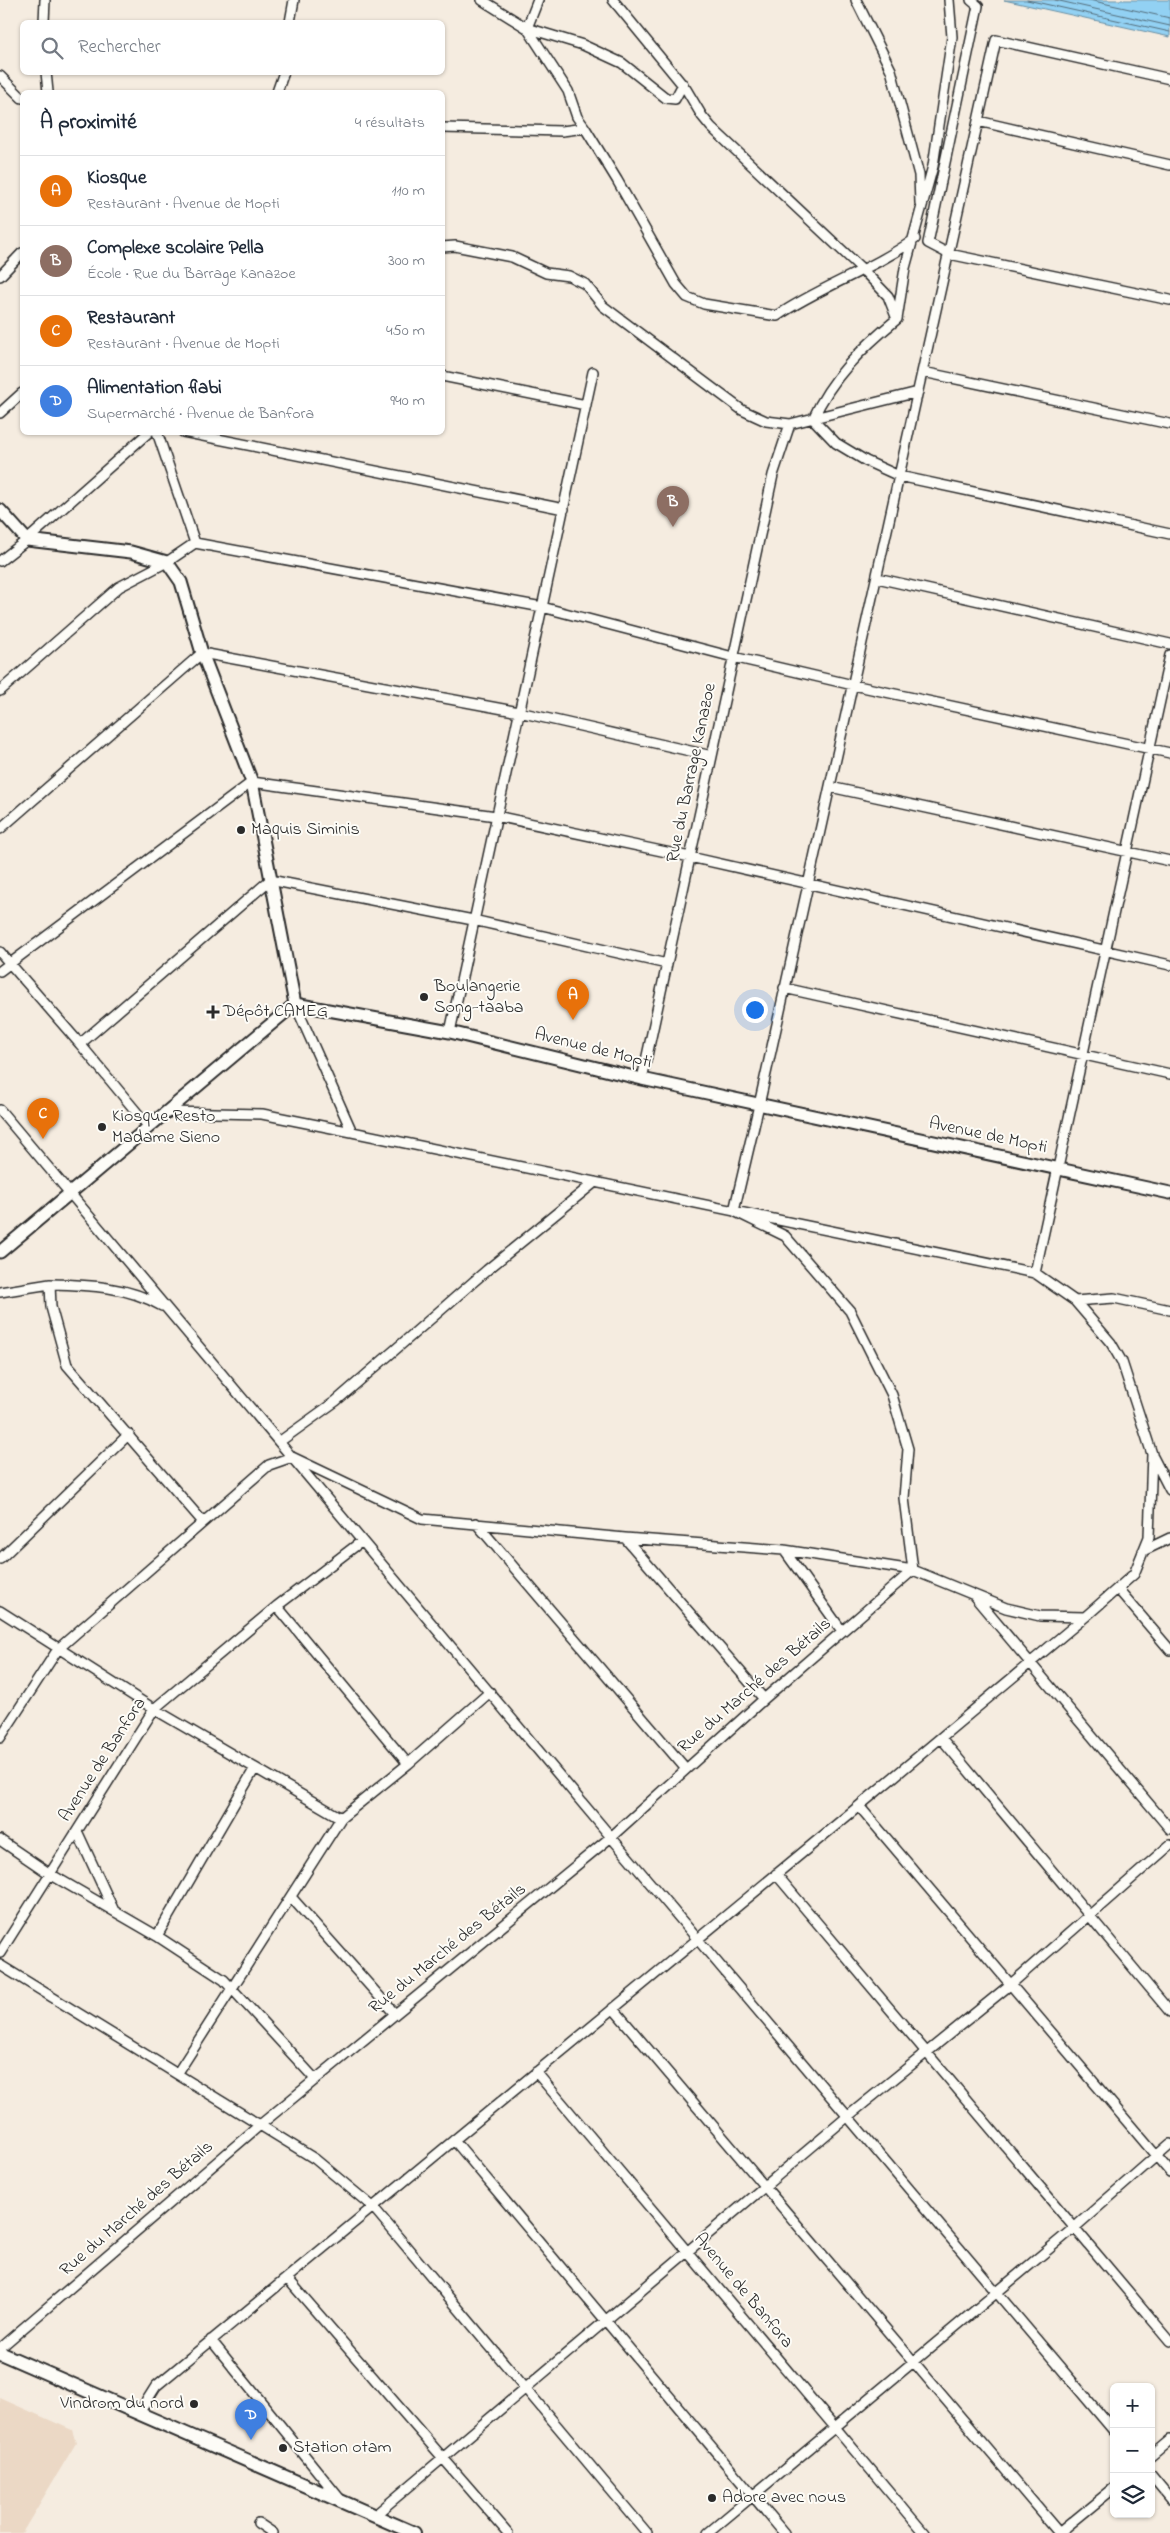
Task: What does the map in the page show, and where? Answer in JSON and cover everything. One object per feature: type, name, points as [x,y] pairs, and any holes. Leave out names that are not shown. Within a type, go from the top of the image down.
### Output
[{"type":"main road","points":[[0,2353],[414,2533]]},
{"type":"street","points":[[44,20],[45,0]]},
{"type":"street","points":[[290,20],[294,0]]},
{"type":"street","points":[[482,0],[527,28],[583,46],[622,63],[666,98],[675,99],[683,84]]},
{"type":"street","points":[[527,28],[538,0]]},
{"type":"street","points":[[613,0],[683,84],[711,127],[863,270],[888,296],[897,320]]},
{"type":"street","points":[[856,0],[881,46],[893,79],[919,175],[919,218]]},
{"type":"street","points":[[813,418],[838,376],[868,343],[897,320],[905,268],[915,239],[933,166],[952,37],[949,0]]},
{"type":"street","points":[[971,0],[978,6],[928,243],[949,254],[1170,300]]},
{"type":"street","points":[[527,28],[568,91],[577,117],[676,284],[687,297],[704,304],[777,316],[804,298],[892,256],[915,239]]},
{"type":"street","points":[[734,1211],[760,1105],[784,988],[809,884],[996,40],[1170,79]]},
{"type":"street","points":[[46,75],[48,90]]},
{"type":"street","points":[[278,90],[283,75]]},
{"type":"street","points":[[0,76],[20,96]]},
{"type":"street","points":[[978,121],[1170,165]]},
{"type":"street","points":[[445,128],[562,131],[585,128]]},
{"type":"street","points":[[445,246],[455,246],[512,257],[546,273],[569,276],[585,284],[603,306],[742,410],[766,421],[790,424],[918,392]]},
{"type":"street","points":[[0,276],[20,255]]},
{"type":"street","points":[[450,1032],[593,372]]},
{"type":"street","points":[[923,372],[1170,424]]},
{"type":"street","points":[[445,377],[586,405]]},
{"type":"street","points":[[0,413],[20,395]]},
{"type":"street","points":[[813,418],[836,443],[866,461],[900,476],[1170,534]]},
{"type":"street","name":"Rue du Barrage Kanazoe","points":[[642,1079],[773,474],[790,424]]},
{"type":"street","points":[[0,560],[27,540],[145,435]]},
{"type":"street","points":[[158,435],[195,543]]},
{"type":"street","points":[[198,435],[564,509]]},
{"type":"street","points":[[0,510],[27,540],[132,552],[167,562],[181,582],[202,653],[252,782],[295,1004],[352,1132]]},
{"type":"street","points":[[0,691],[119,587],[167,562],[195,543],[542,607],[734,657],[853,685],[1170,753]]},
{"type":"street","points":[[877,578],[1170,644]]},
{"type":"street","points":[[202,653],[519,712],[712,756]]},
{"type":"street","points":[[0,828],[202,653]]},
{"type":"street","points":[[1035,1273],[1170,656]]},
{"type":"street","points":[[0,971],[252,782],[496,816],[690,857],[1105,952],[1170,965]]},
{"type":"street","points":[[830,787],[1170,861]]},
{"type":"street","points":[[270,880],[473,920],[667,964]]},
{"type":"street","points":[[80,1044],[270,880]]},
{"type":"street","points":[[0,952],[149,1126]]},
{"type":"street","points":[[784,988],[1082,1056],[1170,1074]]},
{"type":"street","points":[[0,1252],[295,1004]]},
{"type":"street","name":"Avenue de Mopti","points":[[295,1004],[450,1032],[642,1079],[1170,1194]]},
{"type":"street","points":[[0,1110],[847,2117],[1111,2428]]},
{"type":"street","points":[[166,1112],[262,1114],[1035,1273],[1075,1302],[1111,1344],[1122,1362],[1152,1454],[1170,1490]]},
{"type":"street","points":[[279,1442],[336,1401],[487,1270],[596,1182]]},
{"type":"street","points":[[734,1211],[785,1236],[850,1311],[892,1395],[908,1449],[904,1498],[912,1570]]},
{"type":"street","points":[[0,1292],[50,1284],[99,1285],[146,1297],[169,1310]]},
{"type":"street","points":[[50,1284],[51,1307],[68,1365],[130,1434],[203,1522]]},
{"type":"street","points":[[1075,1302],[1114,1298],[1170,1310]]},
{"type":"street","points":[[0,1559],[130,1434]]},
{"type":"street","points":[[139,2413],[156,2386],[1031,1664],[1134,1574],[1149,1537],[1152,1454]]},
{"type":"street","points":[[0,1738],[58,1649],[269,1464],[292,1457],[422,1519],[625,1538],[784,1550],[912,1570],[1006,1608],[1040,1616],[1085,1617]]},
{"type":"street","points":[[476,1523],[686,1770]]},
{"type":"street","points":[[625,1538],[764,1699]]},
{"type":"street","points":[[1143,1551],[1170,1538]]},
{"type":"street","name":"Avenue de Banfora","points":[[0,1953],[154,1709],[277,1606],[362,1541]]},
{"type":"street","points":[[784,1550],[842,1631]]},
{"type":"street","name":"Rue du Marché des Bétails","points":[[0,2348],[315,2078],[611,1837],[764,1699],[912,1570]]},
{"type":"street","points":[[1118,1589],[1170,1650]]},
{"type":"street","points":[[972,1594],[1170,1829]]},
{"type":"street","points":[[277,1606],[408,1764]]},
{"type":"street","points":[[0,1611],[154,1709],[342,1818]]},
{"type":"street","points":[[177,2074],[342,1818],[408,1764],[490,1692]]},
{"type":"street","points":[[941,1738],[1170,2012]]},
{"type":"street","points":[[157,1936],[254,1768]]},
{"type":"street","points":[[859,1806],[1170,2172]]},
{"type":"street","points":[[77,1831],[114,1911]]},
{"type":"street","points":[[0,1840],[50,1874],[157,1936],[224,1980],[315,2078]]},
{"type":"street","points":[[374,2516],[847,2117],[1011,1984],[1170,1845]]},
{"type":"street","points":[[776,1874],[1170,2341]]},
{"type":"street","points":[[291,1897],[395,2014]]},
{"type":"street","points":[[0,1966],[315,2159],[373,2206],[647,2533]]},
{"type":"street","points":[[613,2008],[1059,2533],[1110,2491]]},
{"type":"street","name":"Avenue de Banfora","points":[[536,2072],[924,2533]]},
{"type":"street","points":[[454,2140],[784,2533]]},
{"type":"street","points":[[708,2533],[1074,2228],[1170,2144]]},
{"type":"street","points":[[286,2278],[508,2533]]},
{"type":"street","points":[[211,2340],[341,2501]]},
{"type":"street","points":[[1155,2453],[1170,2440]]},
{"type":"street","points":[[1155,2480],[1170,2498]]},
{"type":"street","points":[[258,2523],[273,2533]]},
{"type":"shaded area","points":[[0,2398],[72,2430],[76,2443],[22,2533],[0,2533]]},
{"type":"water","points":[[1004,0],[1170,0],[1170,37]]},
{"type":"place","name":"Complexe scolaire Pella","points":[[673,527]]},
{"type":"place","name":"Maquis Siminis","points":[[241,830]]},
{"type":"place","name":"Boulangerie Song-taaba","points":[[424,997]]},
{"type":"place","name":"Dépôt CAMEG","points":[[213,1012]]},
{"type":"place","name":"Kiosque","points":[[573,1020]]},
{"type":"place","name":"Kiosque Resto Madame Sieno","points":[[102,1127]]},
{"type":"place","name":"Restaurant","points":[[43,1139]]},
{"type":"place","name":"Vindrom du nord","points":[[194,2404]]},
{"type":"place","name":"Alimentation flabi","points":[[251,2440]]},
{"type":"place","name":"Station otam","points":[[283,2448]]},
{"type":"place","name":"Adore avec nous","points":[[712,2498]]}]
